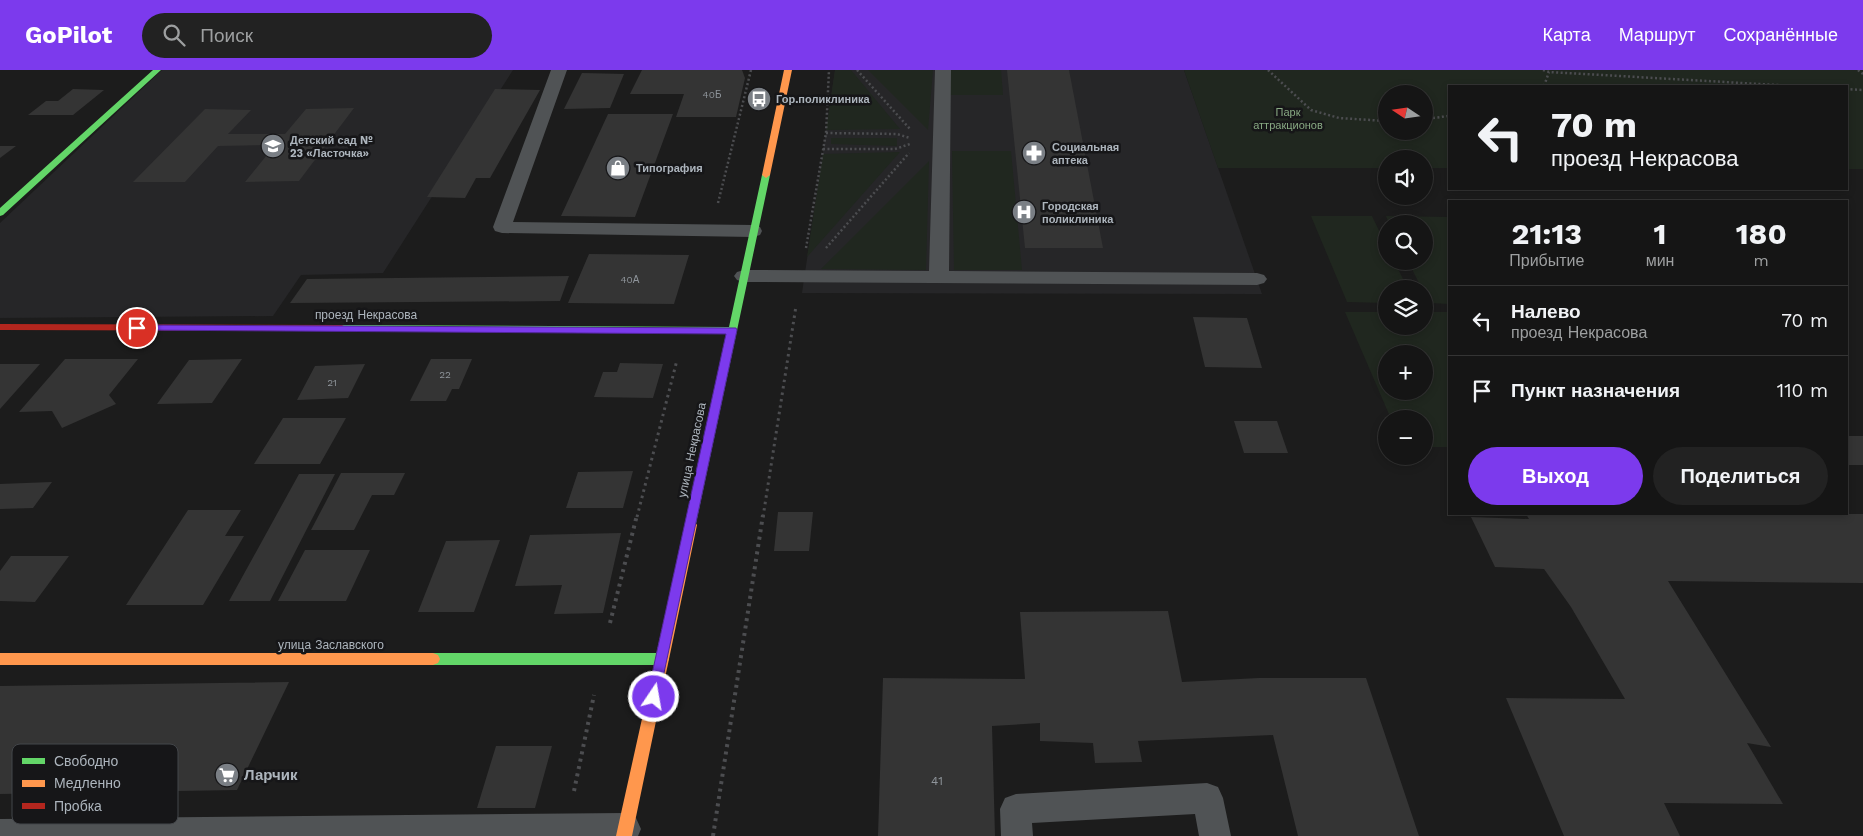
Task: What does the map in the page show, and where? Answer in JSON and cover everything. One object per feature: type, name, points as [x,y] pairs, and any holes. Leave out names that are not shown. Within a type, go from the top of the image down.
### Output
[{"type":"street","points":[[0,213],[157,70]]},
{"type":"street","name":"улица Некрасова","points":[[624,833],[788,70]]},
{"type":"street","name":"проезд Некрасова","points":[[0,328],[732,330]]},
{"type":"street","name":"улица Заславского","points":[[0,659],[662,659]]},
{"type":"lane","points":[[559,70],[502,227],[753,231]]},
{"type":"lane","points":[[939,277],[943,70]]},
{"type":"lane","points":[[744,276],[1257,279]]},
{"type":"lane","points":[[1017,836],[1016,809],[1208,798],[1214,836]]},
{"type":"lane","points":[[0,835],[566,830],[624,833]]},
{"type":"path","points":[[723,231],[715,214],[751,70]]},
{"type":"path","points":[[713,836],[801,276],[826,133],[829,70]]},
{"type":"path","points":[[857,70],[914,134]]},
{"type":"path","points":[[1268,70],[1311,110],[1339,118],[1378,120]]},
{"type":"path","points":[[1543,70],[1549,72],[1776,85]]},
{"type":"path","points":[[1858,70],[1863,74]]},
{"type":"path","points":[[1544,85],[1549,72]]},
{"type":"path","points":[[1848,89],[1863,90]]},
{"type":"path","points":[[1433,118],[1448,116]]},
{"type":"path","points":[[826,133],[897,134],[912,138]]},
{"type":"path","points":[[823,149],[895,149],[912,143]]},
{"type":"path","points":[[801,276],[914,148]]},
{"type":"path","points":[[566,830],[601,659],[684,330]]},
{"type":"shaded area","name":"Детский сад № 23 «Ласточка»","points":[[162,70],[513,70],[383,273],[301,275],[273,316],[0,318],[0,223]]},
{"type":"shaded area","name":"Городская поликлиника","points":[[835,70],[1184,70],[1262,294],[802,293]]},
{"type":"green space","points":[[835,70],[851,70],[900,129],[826,130]]},
{"type":"green space","points":[[868,70],[933,70],[928,130]]},
{"type":"green space","points":[[949,70],[1001,70],[1003,95],[949,95]]},
{"type":"green space","name":"Парк аттракционов","points":[[1184,70],[1863,70],[1863,169],[1848,169],[1848,85],[1448,85],[1448,168],[1433,168],[1433,150],[1378,150],[1378,168],[1218,168]]},
{"type":"green space","points":[[831,138],[897,138],[897,146],[831,144]]},
{"type":"green space","points":[[952,151],[1011,151],[1022,270],[954,270]]},
{"type":"green space","points":[[900,152],[807,257],[823,154]]},
{"type":"green space","points":[[929,161],[926,270],[821,269]]},
{"type":"green space","points":[[1311,216],[1372,216],[1378,228],[1378,270],[1398,270],[1404,280],[1378,280],[1378,303],[1347,302]]},
{"type":"green space","points":[[1433,217],[1448,217],[1448,304],[1433,303],[1433,280],[1418,280],[1412,270],[1433,270]]},
{"type":"green space","points":[[1345,312],[1378,312],[1378,335],[1433,335],[1433,312],[1448,312],[1448,447],[1433,447],[1433,410],[1387,410],[1383,400],[1433,400],[1433,345],[1378,345],[1378,389]]},
{"type":"building","points":[[642,70],[742,70],[745,78],[736,117],[676,117],[684,94],[630,94]]},
{"type":"building","points":[[1007,70],[1069,70],[1103,248],[1025,248]]},
{"type":"building","points":[[582,73],[624,74],[610,108],[564,109]]},
{"type":"building","points":[[73,89],[104,90],[73,115],[28,115],[46,101],[58,101]]},
{"type":"building","points":[[495,89],[540,90],[490,178],[476,178],[465,198],[427,197]]},
{"type":"building","points":[[354,108],[299,181],[245,182],[275,145],[218,146],[185,182],[133,182],[205,109],[251,110],[228,134],[285,134],[306,109]]},
{"type":"building","name":"Типография","points":[[608,114],[673,114],[635,217],[561,216]]},
{"type":"building","points":[[0,146],[16,146],[0,158]]},
{"type":"building","points":[[589,254],[689,255],[674,304],[568,303]]},
{"type":"building","points":[[569,276],[560,301],[290,303],[307,279]]},
{"type":"building","points":[[1193,317],[1247,318],[1262,368],[1205,367]]},
{"type":"building","points":[[65,359],[138,359],[109,395],[116,404],[62,428],[52,411],[19,412]]},
{"type":"building","points":[[242,359],[212,403],[157,404],[189,360]]},
{"type":"building","points":[[431,359],[472,359],[459,389],[452,389],[446,401],[410,401]]},
{"type":"building","points":[[620,363],[663,364],[653,398],[594,397],[603,372],[617,372]]},
{"type":"building","points":[[0,364],[40,364],[0,409]]},
{"type":"building","points":[[365,364],[348,398],[297,400],[315,366]]},
{"type":"building","points":[[283,418],[346,418],[320,464],[254,464]]},
{"type":"building","points":[[1234,421],[1277,421],[1288,453],[1244,453]]},
{"type":"building","points":[[1848,436],[1863,436],[1863,465],[1848,465]]},
{"type":"building","points":[[633,471],[623,508],[566,508],[578,472]]},
{"type":"building","points":[[341,473],[405,473],[394,495],[372,495],[354,530],[311,530]]},
{"type":"building","points":[[299,474],[335,474],[270,601],[229,601]]},
{"type":"building","points":[[52,482],[33,508],[0,509],[0,484]]},
{"type":"building","points":[[188,510],[241,510],[225,536],[244,536],[203,605],[126,605]]},
{"type":"building","points":[[778,512],[813,512],[809,551],[774,551]]},
{"type":"building","points":[[1863,514],[1863,583],[1668,581],[1771,747],[1747,743],[1783,804],[1664,803],[1680,836],[1564,836],[1506,698],[1625,699],[1571,607],[1544,569],[1495,567],[1471,517],[1529,519],[1527,515]]},
{"type":"building","points":[[621,533],[603,613],[554,614],[562,585],[515,586],[530,535]]},
{"type":"building","points":[[500,540],[474,612],[418,612],[446,541]]},
{"type":"building","points":[[305,550],[370,550],[346,601],[278,601]]},
{"type":"building","points":[[11,556],[69,556],[35,602],[0,601],[0,571]]},
{"type":"building","points":[[1168,611],[1182,682],[1259,678],[1366,678],[1419,836],[1298,836],[1273,735],[1138,741],[1142,762],[1095,763],[1093,743],[1040,741],[1040,723],[992,726],[995,836],[878,836],[883,678],[1025,679],[1020,612]]},
{"type":"building","points":[[289,682],[237,790],[178,791],[178,744],[12,744],[12,794],[0,794],[0,686]]},
{"type":"building","points":[[496,746],[552,746],[535,808],[477,808]]},
{"type":"traffic: fast","points":[[0,213],[157,70]]},
{"type":"traffic: fast","points":[[691,525],[766,175]]},
{"type":"traffic: fast","points":[[342,328],[732,330]]},
{"type":"traffic: fast","points":[[433,659],[662,659]]},
{"type":"traffic: slow","points":[[766,175],[788,70]]},
{"type":"traffic: slow","points":[[624,836],[691,525]]},
{"type":"traffic: slow","points":[[0,659],[433,659]]},
{"type":"traffic: jam","points":[[0,327],[342,328]]},
{"type":"place","name":"Гор.поликлиника","points":[[759,99]]},
{"type":"place","name":"Детский сад № 23 «Ласточка»","points":[[273,146]]},
{"type":"place","name":"Социальная аптека","points":[[1034,153]]},
{"type":"place","name":"Типография","points":[[618,168]]},
{"type":"place","name":"Городская поликлиника","points":[[1024,212]]},
{"type":"place","name":"Ларчик","points":[[227,775]]},
{"type":"route","points":[[137,328],[732,330],[654,697]]}]
